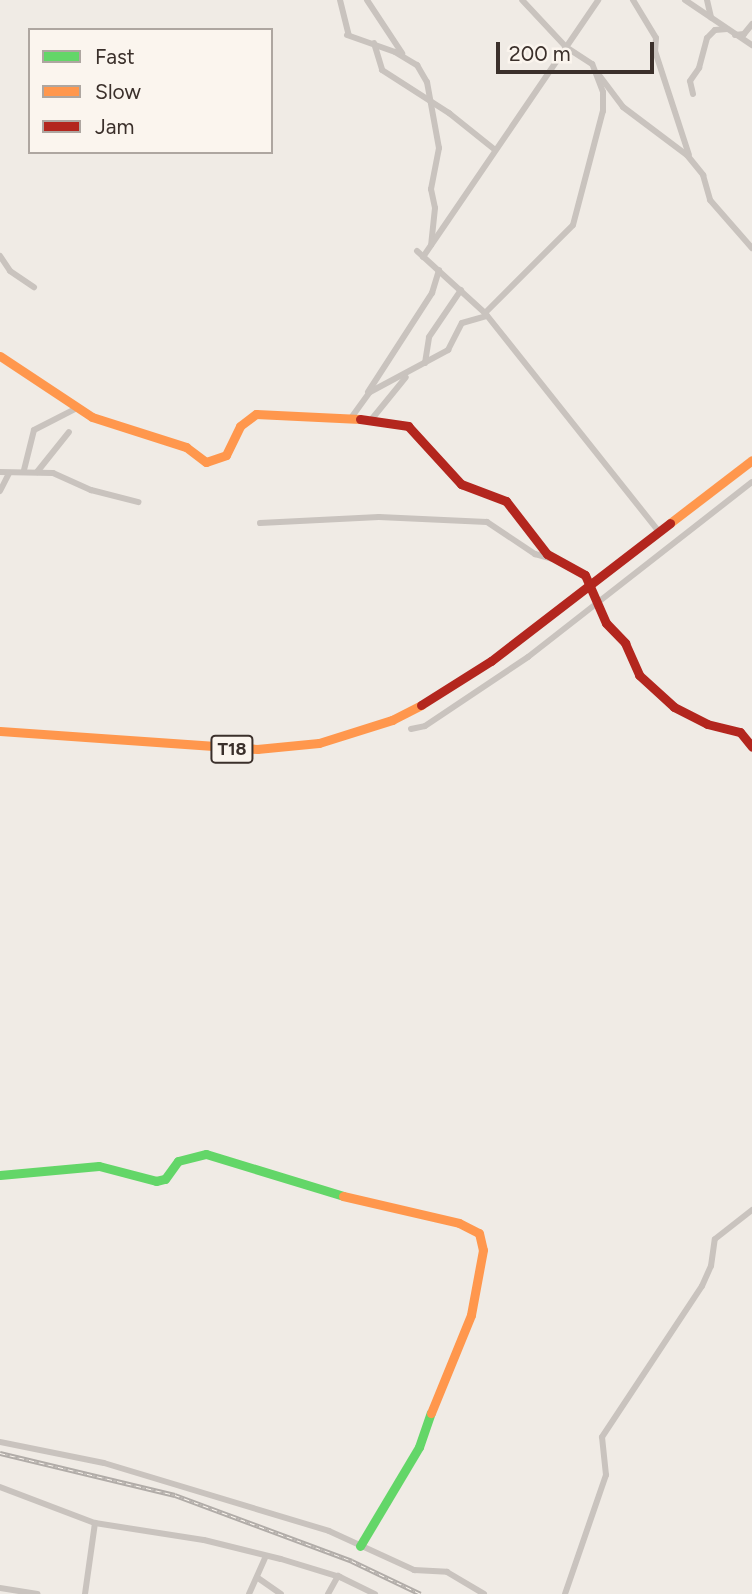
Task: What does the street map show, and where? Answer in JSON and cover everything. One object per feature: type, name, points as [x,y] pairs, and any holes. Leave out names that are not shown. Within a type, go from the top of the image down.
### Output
[{"type":"main road","points":[[0,356],[94,418],[186,447],[206,462],[225,456],[240,426],[256,414],[351,418],[408,426],[463,485],[506,500],[554,559],[585,575],[588,590],[610,629],[626,644],[639,675],[674,707],[707,724],[740,732],[752,747]]},
{"type":"main road","name":"T18","points":[[0,731],[257,749],[333,740],[392,720],[454,688],[588,590],[752,460]]},
{"type":"main road","points":[[0,1175],[99,1166],[156,1181],[165,1179],[178,1161],[206,1154],[317,1190],[459,1223],[480,1233],[483,1250],[471,1315],[447,1366],[419,1447],[359,1546]]},
{"type":"street","points":[[340,0],[348,35],[374,43],[407,59],[422,70],[433,103],[439,149],[431,189],[435,218],[430,248]]},
{"type":"street","points":[[367,0],[407,59]]},
{"type":"street","points":[[522,0],[566,47],[587,59],[623,107],[690,160],[703,175],[710,200],[752,248]]},
{"type":"street","points":[[424,257],[494,149],[598,0]]},
{"type":"street","points":[[633,0],[656,38],[655,51],[690,160]]},
{"type":"street","points":[[707,0],[711,18]]},
{"type":"street","points":[[689,1],[752,45]]},
{"type":"street","points":[[736,35],[744,34],[752,24]]},
{"type":"street","points":[[692,94],[690,81],[699,68],[707,38],[715,30],[727,29]]},
{"type":"street","points":[[374,43],[382,69],[494,149]]},
{"type":"street","points":[[366,395],[407,375],[448,350],[462,323],[486,315],[573,225],[603,111],[598,74]]},
{"type":"street","points":[[417,251],[486,315],[659,532]]},
{"type":"street","points":[[0,256],[10,271],[34,287]]},
{"type":"street","points":[[351,418],[432,293],[439,270]]},
{"type":"street","points":[[425,363],[429,337],[461,290]]},
{"type":"street","points":[[371,420],[407,375]]},
{"type":"street","points":[[60,417],[62,395]]},
{"type":"street","points":[[24,470],[33,430],[77,408]]},
{"type":"street","points":[[37,472],[69,432]]},
{"type":"street","points":[[0,472],[24,470],[62,475],[91,490],[138,502]]},
{"type":"street","points":[[0,491],[9,473]]},
{"type":"street","points":[[411,729],[425,726],[597,604],[752,482]]},
{"type":"street","points":[[260,523],[379,517],[487,522],[535,554],[554,559]]},
{"type":"street","points":[[565,1594],[606,1475],[602,1437],[702,1286],[711,1266],[715,1239],[752,1210]]},
{"type":"street","points":[[0,1442],[104,1463],[329,1531],[414,1570],[447,1572],[484,1594]]},
{"type":"street","points":[[0,1487],[95,1523],[204,1540],[338,1576],[375,1594]]},
{"type":"street","points":[[85,1594],[95,1523]]},
{"type":"street","points":[[249,1594],[265,1558]]},
{"type":"street","points":[[328,1594],[338,1576]]},
{"type":"street","points":[[258,1578],[281,1594]]},
{"type":"street","points":[[4,1590],[38,1594]]},
{"type":"railway","points":[[0,1453],[175,1495],[352,1561],[421,1594]]},
{"type":"traffic: fast","points":[[0,1175],[99,1166],[156,1181],[165,1179],[178,1161],[206,1154],[343,1196]]},
{"type":"traffic: fast","points":[[360,1546],[419,1447],[431,1413]]},
{"type":"traffic: slow","points":[[0,356],[92,417],[186,447],[206,462],[226,455],[240,426],[256,414],[360,419]]},
{"type":"traffic: slow","points":[[670,523],[752,460]]},
{"type":"traffic: slow","points":[[0,731],[257,749],[319,743],[392,720],[421,705]]},
{"type":"traffic: slow","points":[[343,1196],[459,1223],[479,1233],[483,1250],[471,1315],[431,1413]]},
{"type":"traffic: jam","points":[[360,419],[408,426],[461,484],[506,501],[547,554],[585,575],[606,623],[625,643],[639,675],[674,707],[707,724],[740,732],[752,747]]},
{"type":"traffic: jam","points":[[421,705],[491,661],[670,523]]}]
